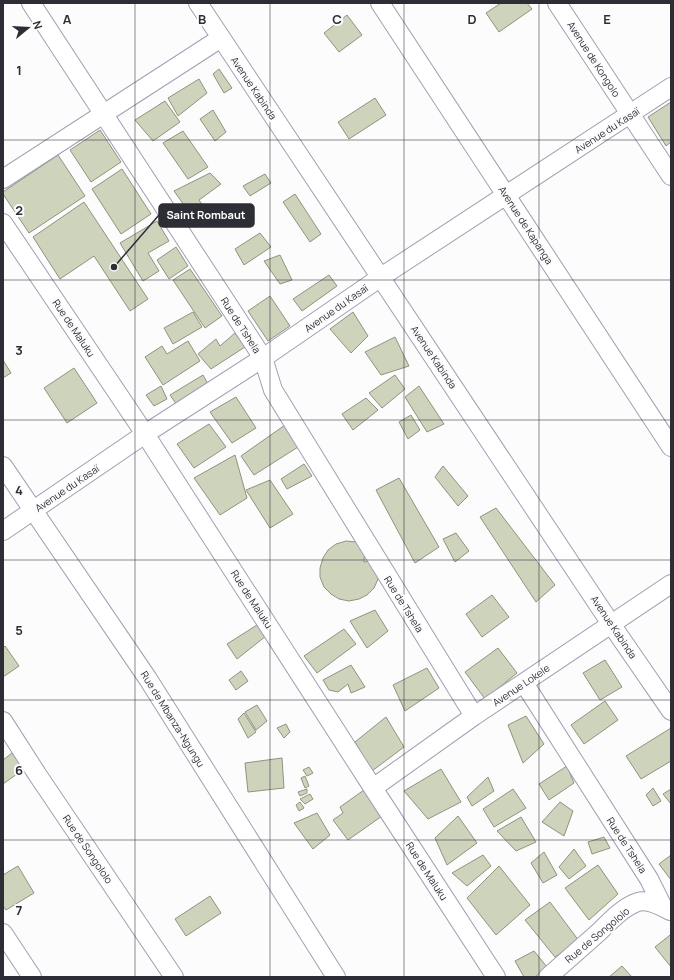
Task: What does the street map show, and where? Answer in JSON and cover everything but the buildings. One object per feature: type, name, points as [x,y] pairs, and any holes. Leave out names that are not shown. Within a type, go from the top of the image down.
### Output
[{"type":"street","name":"Rue de Tshela","points":[[31,3],[263,358],[272,390],[474,716]]},
{"type":"street","name":"Avenue Kabinda","points":[[198,3],[611,624],[671,711]]},
{"type":"street","name":"Avenue de Kapanga","points":[[380,3],[671,447]]},
{"type":"street","name":"Avenue de Kongolo","points":[[557,3],[671,176]]},
{"type":"street","points":[[3,180],[221,38]]},
{"type":"street","name":"Avenue du Kasaï","points":[[3,531],[145,434],[263,358],[381,277],[671,87]]},
{"type":"street","name":"Rue de Maluku","points":[[3,223],[145,434],[496,977]]},
{"type":"street","name":"Rue de Mbanza-Ngungu","points":[[3,466],[148,679],[336,977]]},
{"type":"street","name":"Avenue Lokele","points":[[373,788],[474,716],[671,584]]},
{"type":"street","name":"Rue de Tshela","points":[[524,683],[667,909]]},
{"type":"street","name":"Rue de Songololo","points":[[3,721],[174,977]]},
{"type":"street","name":"Rue de Songololo","points":[[548,977],[624,910],[639,902],[648,902],[667,909]]},
{"type":"street","points":[[3,933],[32,977]]},
{"type":"place","name":"Saint Rombaut","points":[[114,267]]}]
